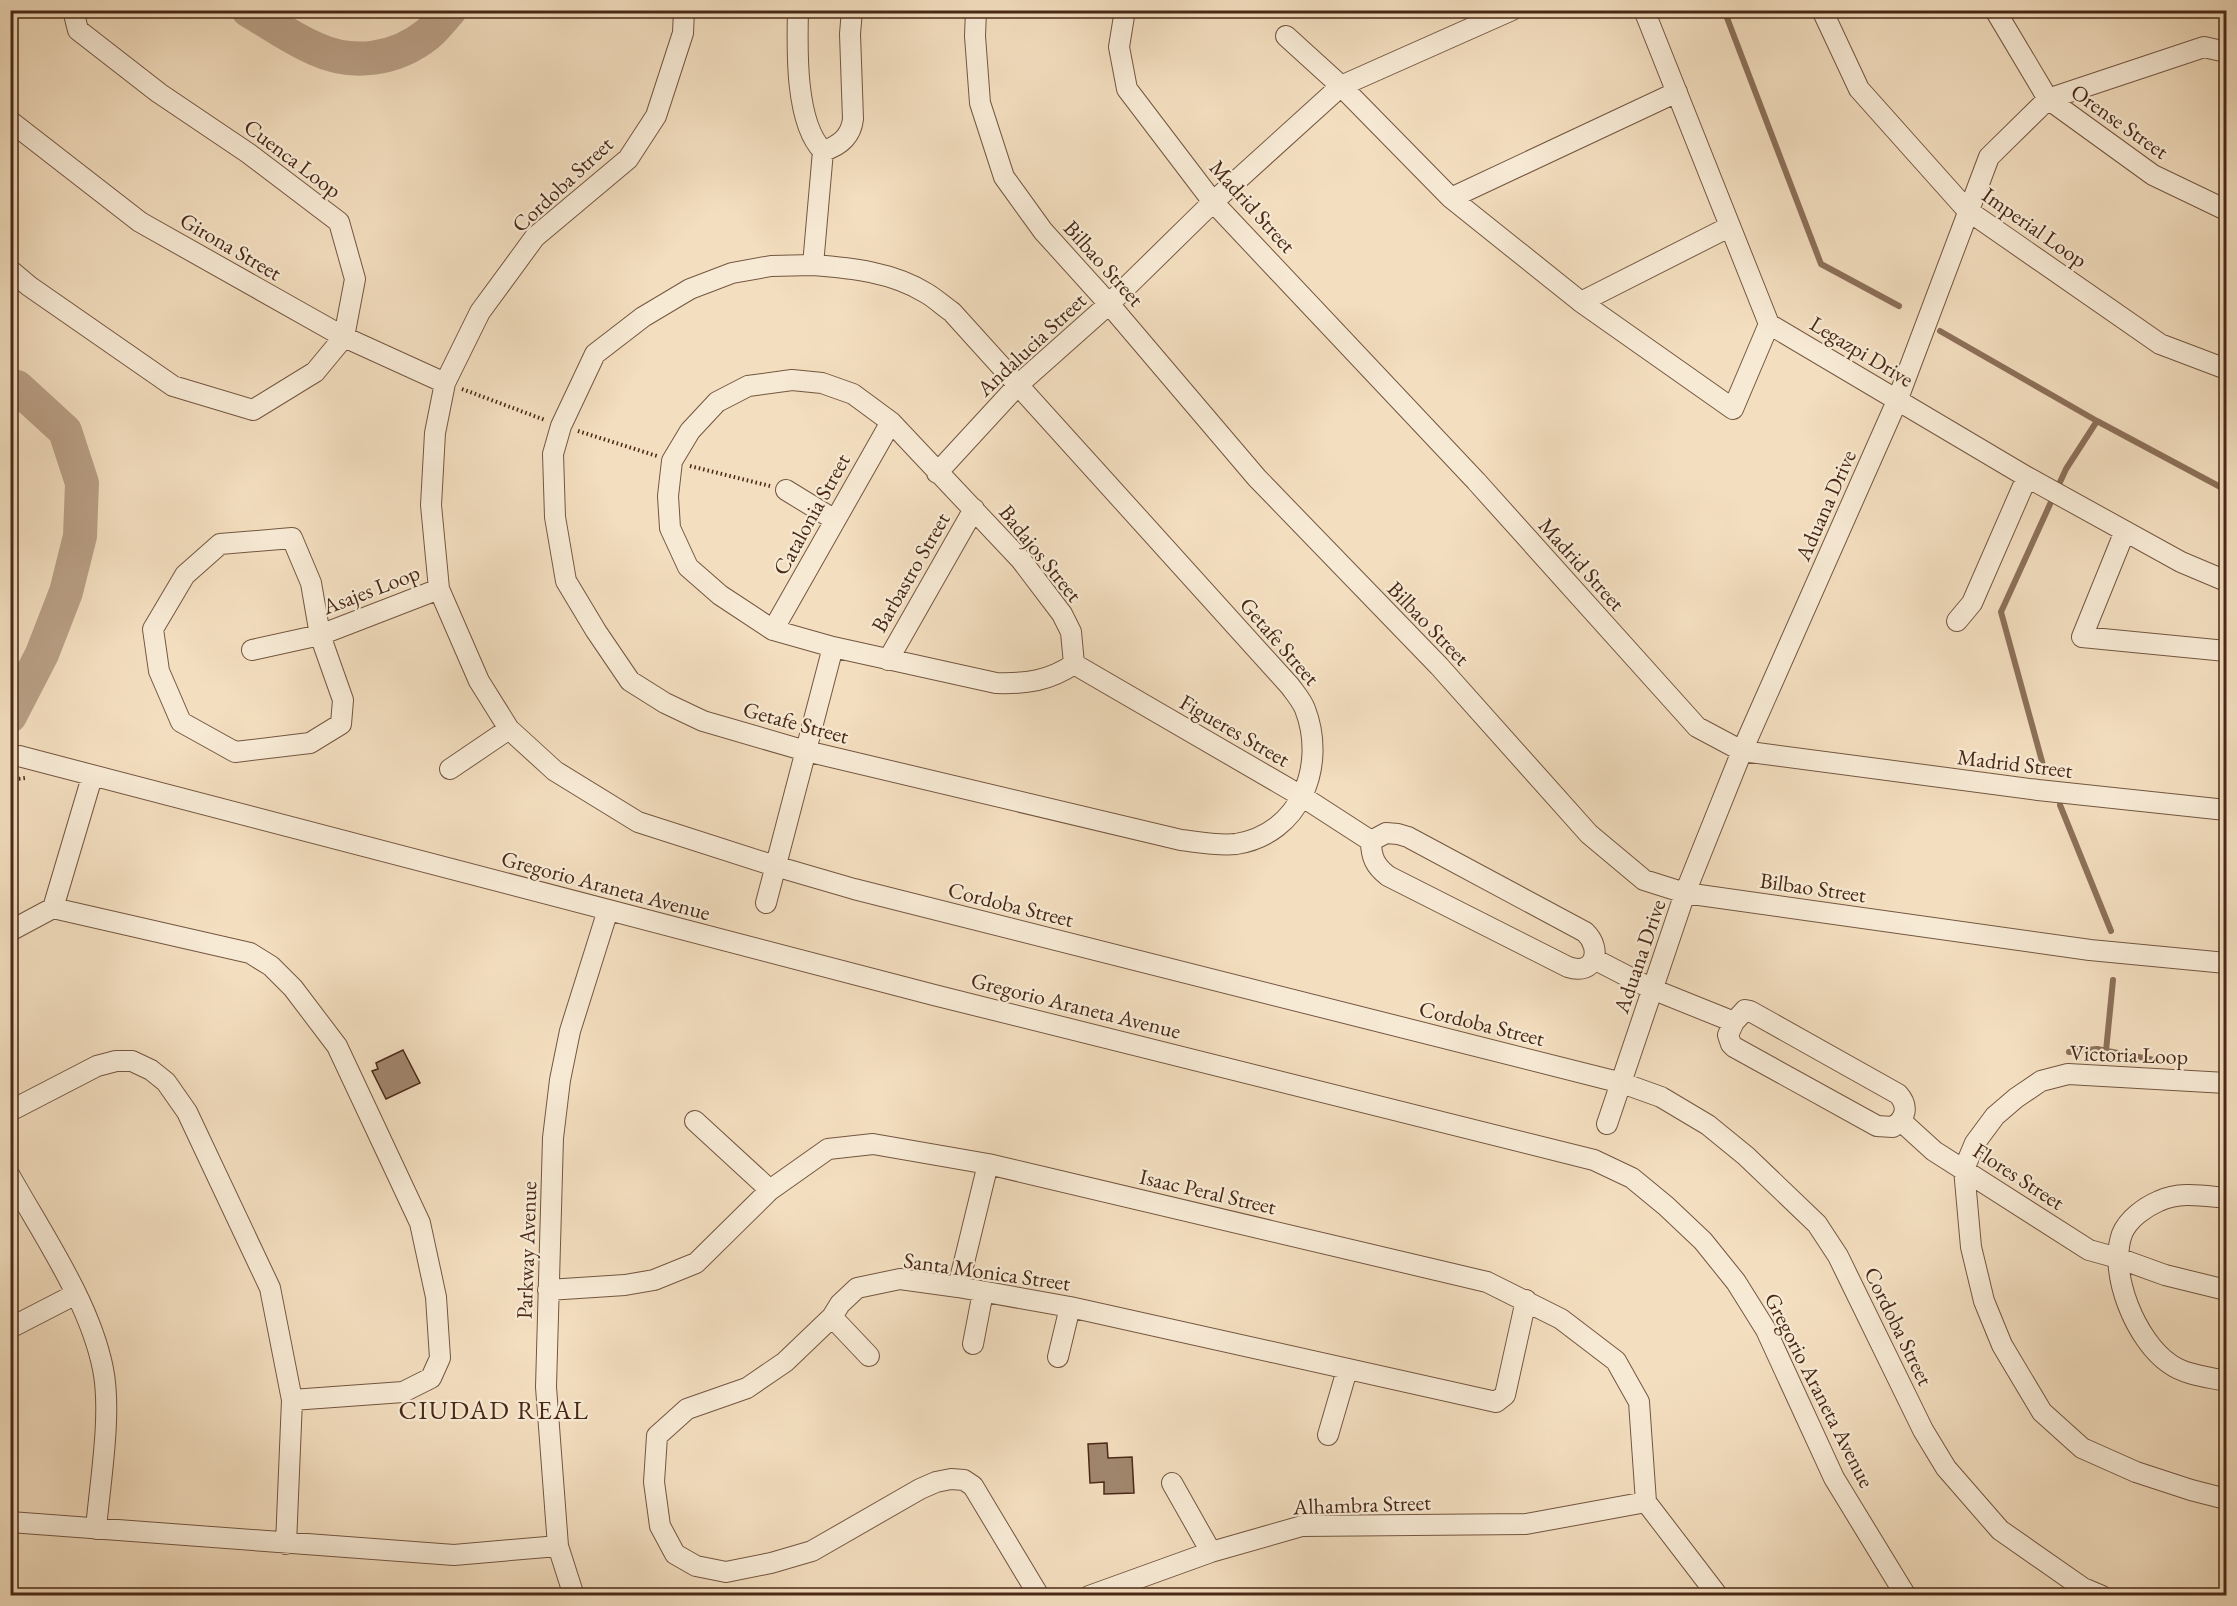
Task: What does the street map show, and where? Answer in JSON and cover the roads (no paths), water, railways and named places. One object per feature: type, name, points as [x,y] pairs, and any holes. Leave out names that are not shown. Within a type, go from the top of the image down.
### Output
[{"type":"street","name":"Cuenca Loop","points":[[10,270],[29,286],[173,386],[253,410],[315,372],[344,337],[355,279],[339,222],[248,153],[159,93],[78,30],[73,10]]},
{"type":"street","name":"Cordoba Street","points":[[684,10],[683,33],[656,116],[628,159],[535,237],[480,312],[445,383],[435,433],[431,505],[439,589],[479,681],[509,729],[555,771],[638,822],[775,866],[866,892],[1622,1083],[1661,1097],[1708,1125],[1746,1156],[1817,1224],[1838,1256],[1923,1430],[1946,1468],[2000,1530],[2083,1588],[2102,1596]]},
{"type":"street","points":[[798,10],[797,37],[804,116],[814,142],[823,151]]},
{"type":"street","points":[[823,151],[834,147],[852,130],[850,34],[852,10]]},
{"type":"street","name":"Bilbao Street","points":[[976,10],[975,36],[980,103],[1004,177],[1043,231],[1109,304],[1257,478],[1439,666],[1589,834],[1644,880],[1685,893],[2090,950],[2226,963]]},
{"type":"street","name":"Madrid Street","points":[[1125,10],[1119,47],[1127,89],[1213,202],[1476,481],[1697,727],[1742,752],[2049,791],[2226,810]]},
{"type":"street","name":"Andalucia Street","points":[[937,473],[1019,384],[1109,304],[1213,202],[1341,86],[1485,17],[1512,10]]},
{"type":"street","points":[[1287,36],[1341,86],[1451,198],[1581,302],[1733,409],[1769,324],[1644,10]]},
{"type":"street","name":"Imperial Loop","points":[[1822,10],[1859,88],[1967,210],[2160,344],[2226,369]]},
{"type":"street","name":"Orense Street","points":[[1995,10],[2048,99],[2152,175],[2226,210]]},
{"type":"street","name":"Aduana Drive","points":[[1607,1124],[1685,893],[1742,752],[1897,400],[1967,210],[1989,157],[2048,99],[2204,47],[2226,52]]},
{"type":"street","points":[[1451,198],[1677,92]]},
{"type":"street","name":"Girona Street","points":[[10,121],[140,222],[344,337],[445,383]]},
{"type":"street","points":[[813,265],[823,151]]},
{"type":"street","points":[[1581,302],[1729,226]]},
{"type":"street","name":"Getafe Street","points":[[771,266],[848,267],[885,275],[925,292],[952,312],[1019,384],[1290,686],[1304,707],[1312,733],[1314,758],[1303,797],[1286,820],[1260,837],[1235,844],[1181,840],[806,751],[703,721],[665,703],[630,681],[566,581],[555,517],[554,454],[561,426],[596,354],[643,317],[690,289],[732,273],[771,266]]},
{"type":"street","name":"Legazpi Drive","points":[[1769,324],[2027,477],[2181,562],[2226,581]]},
{"type":"street","name":"Badajos Street","points":[[792,380],[822,383],[853,394],[891,422],[937,473],[1021,560],[1062,614],[1071,632],[1074,664],[1060,674],[1020,684],[996,682],[888,660],[773,630],[720,595],[688,567],[670,528],[668,496],[672,461],[690,431],[717,402],[747,386],[792,380]]},
{"type":"street","name":"Catalonia Street","points":[[773,630],[891,422]]},
{"type":"street","points":[[1957,621],[1972,603],[2027,477]]},
{"type":"street","points":[[786,490],[835,520]]},
{"type":"street","name":"Barbastro Street","points":[[888,660],[974,509]]},
{"type":"street","points":[[2125,531],[2082,637],[2226,651]]},
{"type":"street","name":"Asajes Loop","points":[[292,538],[311,583],[320,635],[344,700],[341,724],[310,742],[235,752],[182,722],[159,671],[153,629],[184,575],[220,544],[292,538]]},
{"type":"street","name":"Asajes Loop","points":[[320,635],[439,589]]},
{"type":"street","points":[[252,650],[320,635]]},
{"type":"street","points":[[766,903],[833,647]]},
{"type":"street","name":"Figueres Street","points":[[1074,664],[1303,797],[1371,841]]},
{"type":"street","points":[[450,770],[509,729]]},
{"type":"street","name":"Gregorio Araneta Avenue","points":[[19,756],[92,777],[934,995],[1594,1160],[1632,1178],[1703,1241],[1736,1282],[1766,1330],[1834,1478],[1906,1596]]},
{"type":"street","points":[[53,908],[92,777]]},
{"type":"street","points":[[1386,833],[1408,837],[1585,932],[1595,945],[1594,959],[1589,966],[1582,969],[1568,967],[1388,876],[1373,860],[1371,841],[1386,833]]},
{"type":"street","points":[[10,931],[53,908],[250,953],[270,966],[293,988],[337,1046],[420,1223],[436,1297],[440,1358],[431,1378],[403,1392],[292,1400]]},
{"type":"street","name":"Parkway Avenue","points":[[574,1596],[558,1546],[546,1387],[553,1138],[560,1080],[570,1031],[608,910]]},
{"type":"street","points":[[1594,959],[1652,989],[1734,1022]]},
{"type":"street","points":[[1749,1011],[1899,1094],[1905,1104],[1904,1116],[1893,1127],[1878,1126],[1734,1047],[1728,1035],[1734,1022],[1741,1012],[1749,1011]]},
{"type":"street","points":[[10,1111],[97,1066],[116,1061],[132,1061],[152,1070],[166,1082],[187,1112],[270,1288],[292,1400],[286,1544]]},
{"type":"street","name":"Victoria Loop","points":[[2226,1083],[2154,1077],[2068,1074],[2041,1080],[1995,1116],[1975,1143],[1964,1169],[1971,1247],[1984,1301],[2002,1345],[2042,1412],[2082,1448],[2136,1472],[2226,1499]]},
{"type":"street","points":[[695,1121],[770,1190]]},
{"type":"street","name":"Flores Street","points":[[1901,1121],[1934,1151],[2089,1250],[2165,1275],[2226,1290]]},
{"type":"street","name":"Isaac Peral Street","points":[[548,1290],[625,1285],[654,1280],[696,1263],[770,1190],[828,1149],[873,1144],[988,1164],[1487,1282],[1526,1300],[1561,1319],[1616,1361],[1639,1402],[1646,1502]]},
{"type":"street","points":[[958,1287],[988,1164]]},
{"type":"street","points":[[10,1176],[76,1294],[95,1335],[104,1371],[105,1435],[96,1529]]},
{"type":"street","points":[[2226,1198],[2174,1196],[2149,1206],[2135,1215],[2122,1233],[2118,1258],[2121,1286],[2131,1314],[2159,1355],[2170,1365],[2183,1371],[2226,1381]]},
{"type":"street","name":"Santa Monica Street","points":[[1039,1596],[973,1486],[964,1480],[951,1479],[936,1482],[920,1489],[865,1523],[812,1551],[771,1563],[726,1572],[696,1566],[675,1554],[660,1526],[654,1482],[657,1436],[687,1408],[747,1388],[777,1368],[832,1317],[840,1304],[857,1288],[900,1279],[1070,1307],[1186,1331],[1347,1370],[1496,1402],[1505,1395],[1526,1300]]},
{"type":"street","points":[[973,1344],[983,1292]]},
{"type":"street","points":[[10,1328],[76,1294]]},
{"type":"street","points":[[1058,1357],[1070,1307]]},
{"type":"street","points":[[832,1317],[869,1356]]},
{"type":"street","points":[[1328,1435],[1347,1370]]},
{"type":"street","points":[[1172,1483],[1211,1552]]},
{"type":"street","points":[[1646,1502],[1718,1596]]},
{"type":"street","name":"Alhambra Street","points":[[1089,1596],[1211,1552],[1302,1526],[1526,1524],[1646,1502]]},
{"type":"street","points":[[10,1522],[454,1555],[558,1546]]},
{"type":"waterway","points":[[248,10],[316,49],[359,59],[388,55],[416,43],[431,31],[450,10]]},
{"type":"waterway","points":[[1724,10],[1821,264],[1899,306]]},
{"type":"waterway","points":[[1940,331],[2097,421],[2226,490]]},
{"type":"waterway","points":[[10,385],[17,387],[65,431],[82,483],[80,536],[66,592],[42,654],[10,716]]},
{"type":"waterway","points":[[2043,765],[2001,612],[2066,469],[2097,421]]},
{"type":"waterway","points":[[2060,805],[2111,931]]},
{"type":"waterway","points":[[2106,1051],[2113,980]]},
{"type":"waterway","points":[[2069,1052],[2097,1049],[2154,1060]]},
{"type":"district","name":"CIUDAD REAL","points":[[494,1410]]}]
